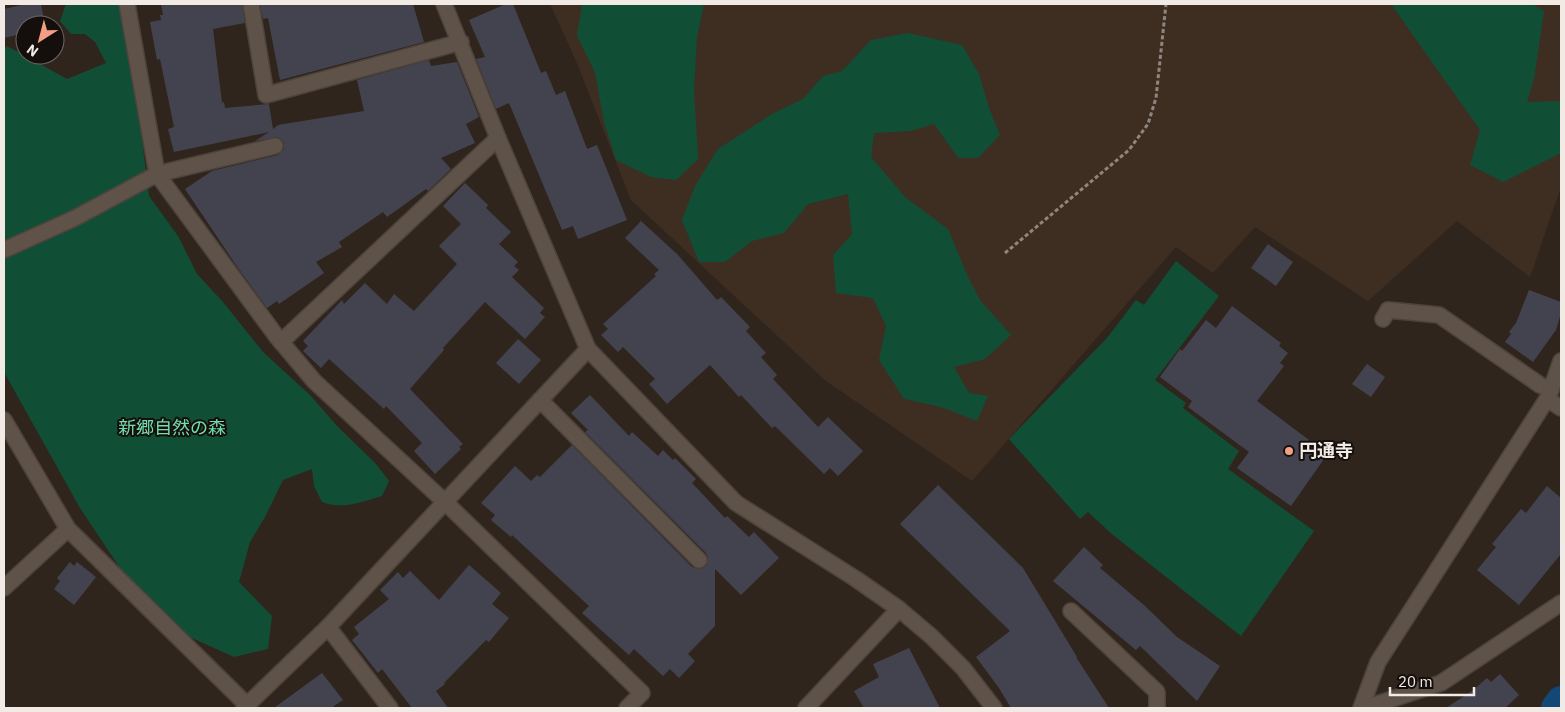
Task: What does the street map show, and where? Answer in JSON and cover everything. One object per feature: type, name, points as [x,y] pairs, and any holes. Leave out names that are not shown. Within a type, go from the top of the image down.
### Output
[{"type":"street","points":[[128,4],[157,174],[281,342],[314,381],[445,502],[642,693],[627,708]]},
{"type":"street","points":[[251,4],[266,95],[461,42]]},
{"type":"street","points":[[444,4],[461,42],[498,138],[588,349],[736,502],[856,579],[899,610],[932,637],[963,668],[994,708]]},
{"type":"street","points":[[281,342],[498,138]]},
{"type":"street","points":[[4,250],[75,218],[157,174],[275,146]]},
{"type":"street","points":[[1383,319],[1388,310],[1439,315],[1540,385],[1561,408]]},
{"type":"street","points":[[4,420],[68,529],[245,707],[328,627],[588,349]]},
{"type":"street","points":[[1361,708],[1378,662],[1549,395],[1561,361]]},
{"type":"street","points":[[540,400],[699,560]]},
{"type":"street","points":[[4,588],[68,529]]},
{"type":"street","points":[[1365,708],[1441,683],[1561,603]]},
{"type":"street","points":[[806,708],[899,610]]},
{"type":"street","points":[[1071,611],[1157,692],[1157,708]]},
{"type":"street","points":[[328,627],[390,708]]},
{"type":"path","points":[[1005,253],[1129,150],[1148,124],[1156,98],[1166,4]]},
{"type":"shaded area","points":[[550,4],[1561,4],[1561,187],[1530,277],[1457,221],[1368,301],[1255,227],[1213,273],[1176,247],[972,481],[826,381],[631,200],[577,63]]},
{"type":"green space","name":"新郷自然の森","points":[[66,4],[123,4],[149,196],[178,236],[197,274],[223,302],[263,352],[310,395],[337,426],[376,464],[389,481],[382,496],[352,504],[337,505],[322,502],[314,486],[312,469],[283,480],[250,542],[239,582],[272,616],[268,649],[234,657],[181,633],[120,568],[80,508],[4,372],[4,49],[7,46],[15,50],[15,65],[42,65],[67,79],[106,63],[95,42],[85,34],[71,34],[65,27],[65,15],[62,15]]},
{"type":"green space","points":[[582,4],[704,4],[697,37],[694,90],[698,159],[676,180],[651,177],[616,160],[604,122],[595,72],[577,36]]},
{"type":"green space","points":[[1391,4],[1532,4],[1544,11],[1534,79],[1527,102],[1561,101],[1561,153],[1503,182],[1470,165],[1480,130]]},
{"type":"green space","points":[[908,33],[962,45],[979,74],[989,108],[1000,135],[978,158],[958,158],[934,124],[911,131],[874,133],[871,157],[905,197],[948,229],[980,300],[1011,335],[985,359],[954,367],[969,393],[988,396],[977,421],[941,407],[904,399],[879,360],[886,326],[873,298],[836,293],[833,255],[852,234],[848,194],[808,204],[784,233],[752,241],[725,262],[699,262],[682,220],[695,186],[718,149],[772,114],[803,99],[823,76],[842,71],[871,40]]},
{"type":"green space","points":[[1176,261],[1219,296],[1155,380],[1186,403],[1183,408],[1239,451],[1228,469],[1314,531],[1241,636],[1113,535],[1088,512],[1080,519],[1009,439],[1107,338],[1136,300],[1144,305]]},
{"type":"building","points":[[26,4],[41,4],[43,15],[15,15],[15,35],[4,38],[4,9]]},
{"type":"building","points":[[161,4],[242,4],[245,23],[213,29],[222,103],[224,102],[225,108],[269,104],[273,129],[278,125],[364,111],[357,80],[429,60],[431,66],[457,62],[479,117],[466,124],[475,143],[441,158],[451,169],[428,191],[426,189],[387,217],[383,212],[339,242],[342,247],[316,262],[324,273],[279,304],[277,301],[267,308],[185,189],[212,171],[278,155],[284,149],[284,143],[277,137],[255,141],[269,132],[174,152],[168,129],[174,127],[160,59],[157,60],[150,22],[161,20],[160,15],[163,15]]},
{"type":"building","points":[[260,4],[413,4],[424,42],[280,80],[268,18],[263,19]]},
{"type":"building","points":[[506,4],[513,4],[541,73],[546,71],[556,95],[565,91],[587,149],[597,145],[627,220],[578,239],[573,226],[562,230],[509,103],[496,109],[476,59],[485,57],[469,20]]},
{"type":"building","points":[[465,183],[488,205],[486,208],[511,232],[499,244],[518,262],[514,266],[519,270],[512,277],[544,308],[540,313],[545,317],[525,339],[485,302],[443,348],[444,350],[410,389],[463,444],[459,447],[461,449],[435,474],[414,451],[422,443],[386,406],[384,409],[329,359],[321,368],[303,351],[308,346],[303,341],[342,300],[344,304],[365,283],[387,304],[394,294],[414,311],[457,264],[439,246],[461,224],[443,206]]},
{"type":"building","points":[[641,221],[678,255],[717,300],[721,297],[750,327],[746,331],[766,353],[761,357],[777,375],[773,379],[818,427],[828,417],[863,451],[838,476],[830,468],[824,474],[775,426],[772,428],[741,395],[739,397],[710,365],[667,404],[649,384],[655,379],[623,347],[618,352],[601,335],[608,329],[603,324],[656,276],[654,274],[659,270],[625,238]]},
{"type":"building","points":[[1268,244],[1293,262],[1276,286],[1251,268]]},
{"type":"building","points":[[1529,290],[1561,302],[1561,313],[1556,330],[1533,362],[1505,342],[1511,334],[1509,332],[1516,323]]},
{"type":"building","points":[[1232,306],[1281,343],[1279,346],[1288,353],[1280,363],[1284,366],[1257,401],[1309,440],[1305,446],[1324,459],[1291,506],[1237,468],[1249,452],[1188,407],[1192,401],[1160,377],[1180,349],[1182,351],[1206,320],[1216,328]]},
{"type":"building","points":[[518,339],[541,360],[519,384],[496,363]]},
{"type":"building","points":[[1367,364],[1385,377],[1371,397],[1352,384]]},
{"type":"building","points":[[590,395],[629,436],[632,432],[658,456],[663,450],[673,460],[675,458],[696,479],[692,483],[725,518],[727,516],[749,537],[754,532],[779,558],[741,595],[715,569],[715,626],[688,654],[695,661],[679,678],[670,669],[663,676],[634,649],[629,655],[582,613],[589,606],[512,535],[511,537],[491,520],[495,515],[481,503],[515,466],[531,481],[537,475],[540,477],[572,445],[692,567],[701,569],[706,566],[708,558],[706,553],[585,432],[588,430],[571,413]]},
{"type":"building","points":[[938,485],[1023,568],[1109,708],[1011,708],[976,657],[1010,631],[900,524]]},
{"type":"building","points":[[1547,486],[1561,498],[1561,554],[1519,605],[1477,570],[1496,547],[1492,544],[1521,509],[1526,513]]},
{"type":"building","points":[[1084,547],[1103,565],[1100,568],[1145,606],[1177,637],[1220,666],[1197,701],[1140,646],[1136,650],[1053,581]]},
{"type":"building","points":[[70,562],[74,566],[77,562],[96,577],[74,605],[54,589],[60,581],[57,578]]},
{"type":"building","points":[[469,565],[501,593],[492,604],[509,618],[489,642],[486,640],[445,684],[436,691],[448,708],[412,708],[382,669],[378,673],[352,640],[359,634],[354,627],[389,599],[380,590],[398,572],[403,578],[410,571],[439,600]]},
{"type":"building","points":[[909,648],[940,708],[864,708],[854,691],[879,677],[873,664]]},
{"type":"building","points":[[322,673],[343,700],[331,708],[274,708]]},
{"type":"building","points":[[1500,674],[1519,695],[1505,708],[1446,708],[1472,691],[1487,678],[1491,682]]},
{"type":"waterway","points":[[1556,708],[1561,701]]},
{"type":"place","name":"円通寺","points":[[1289,451]]}]
